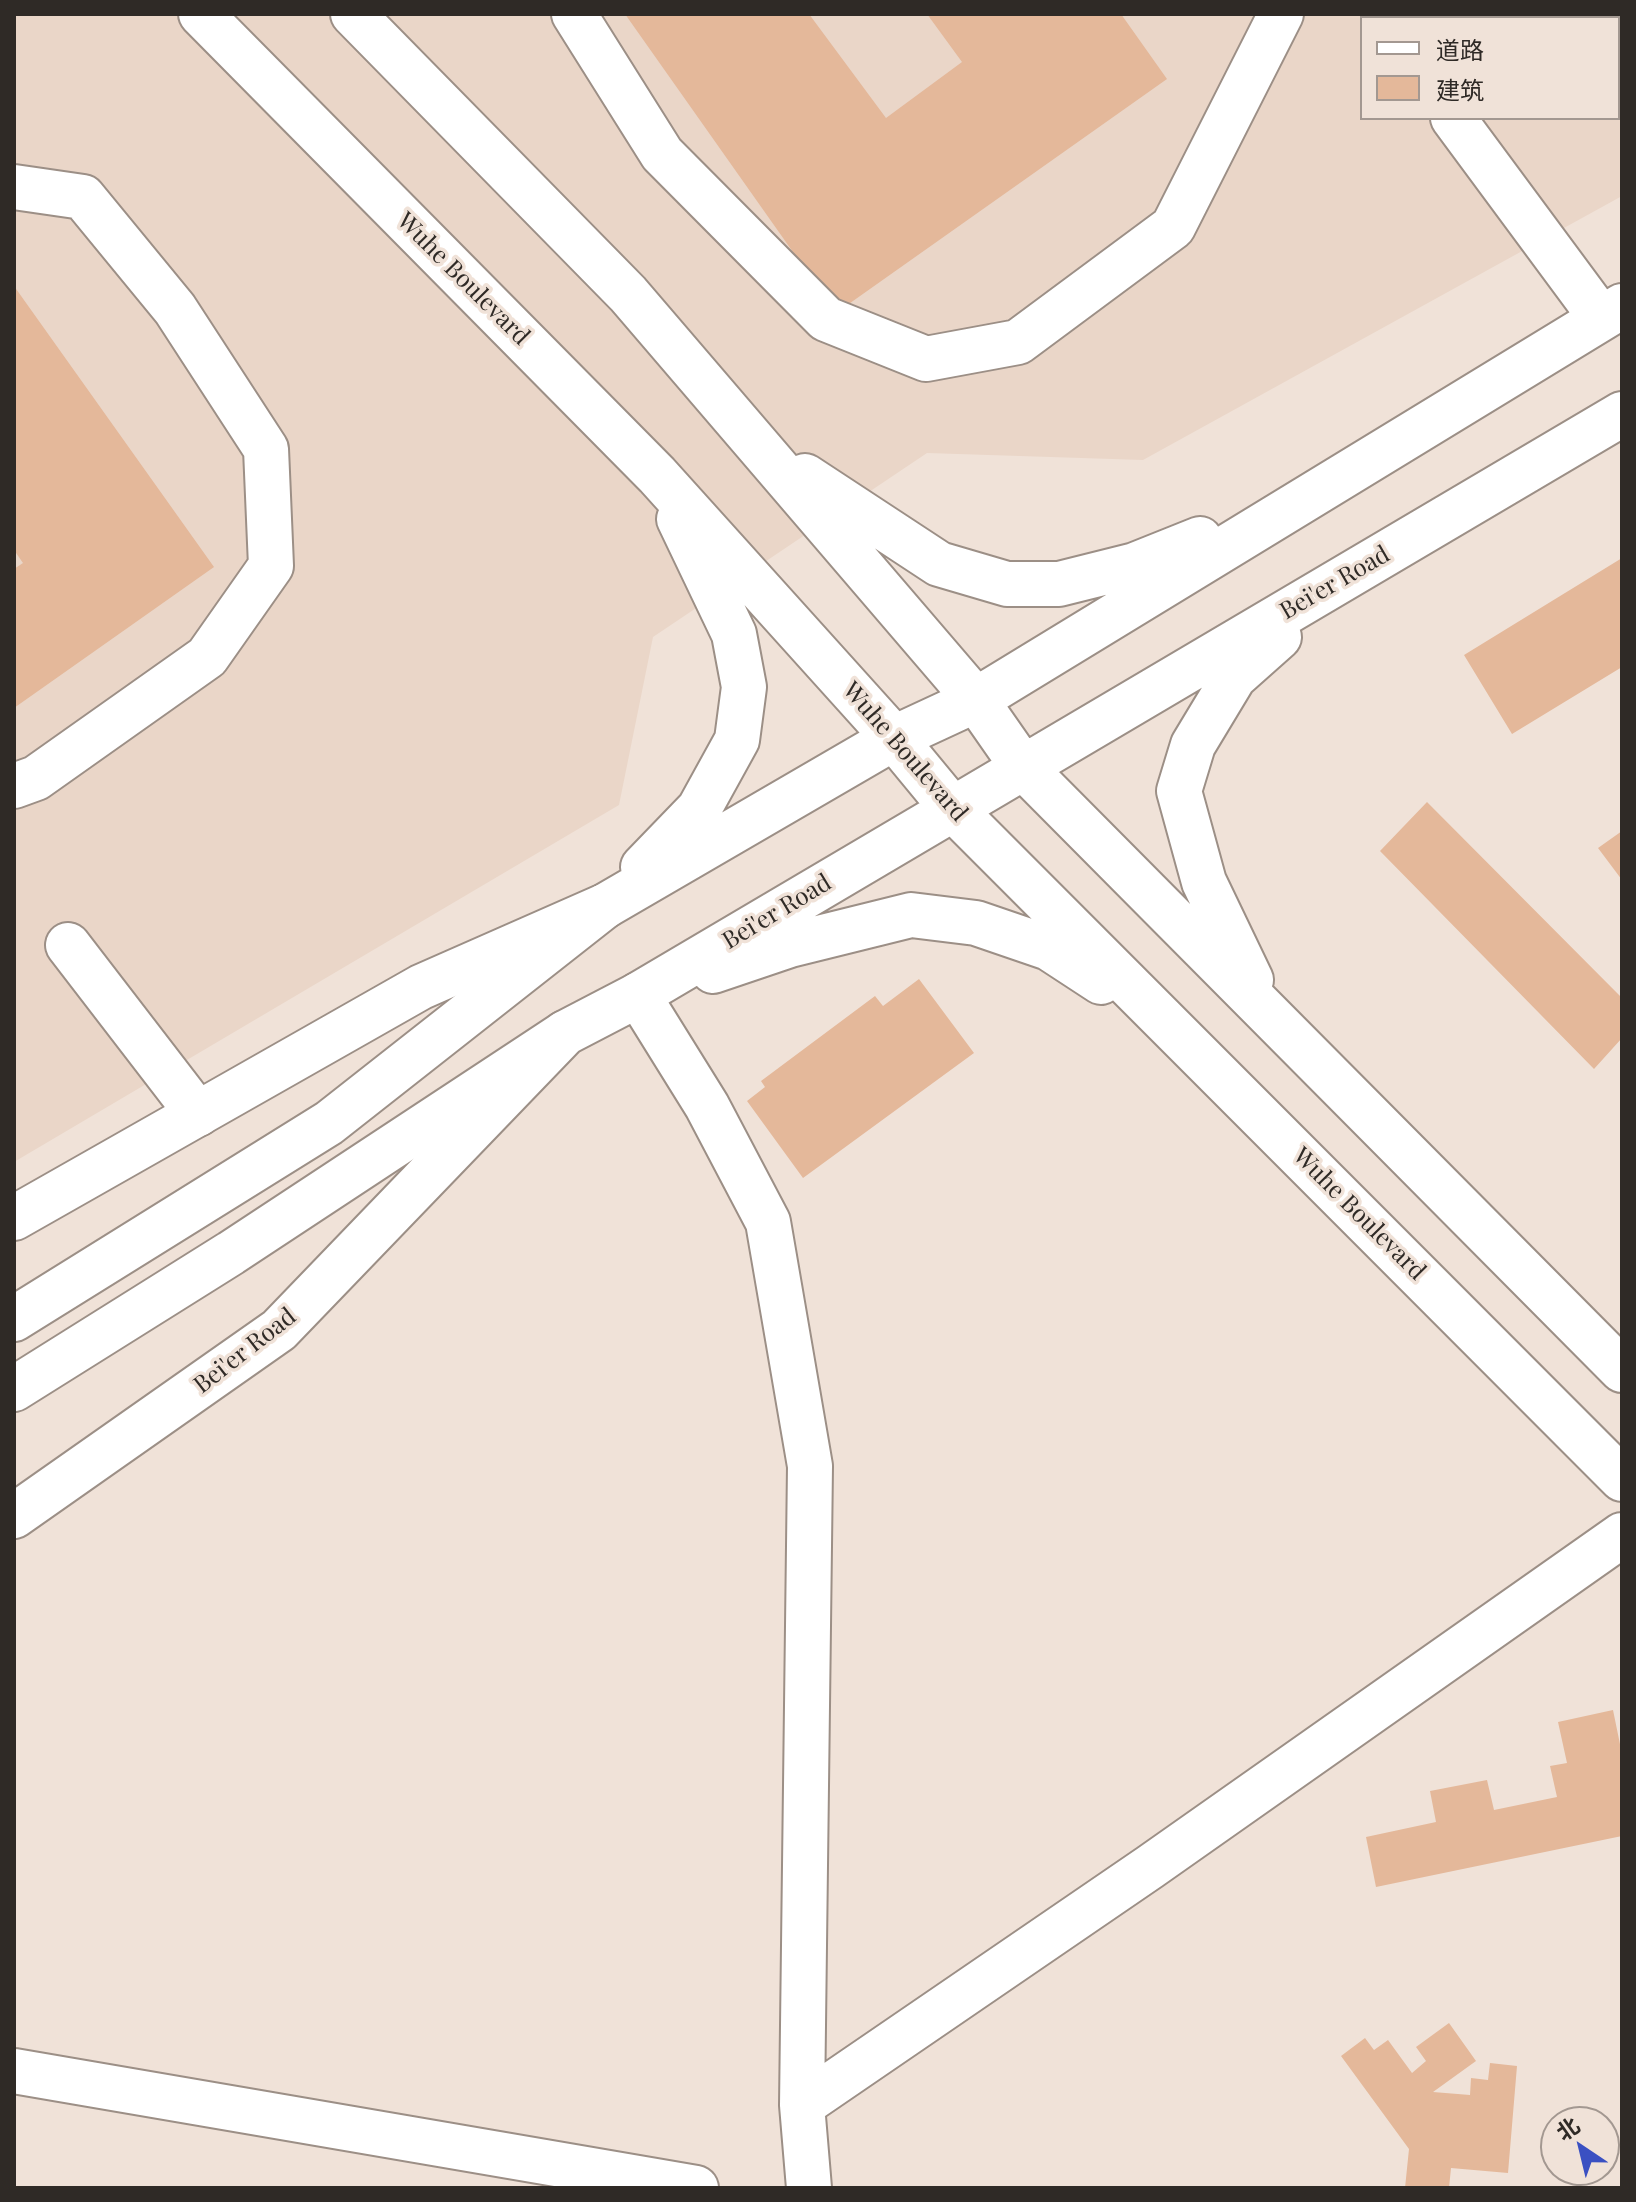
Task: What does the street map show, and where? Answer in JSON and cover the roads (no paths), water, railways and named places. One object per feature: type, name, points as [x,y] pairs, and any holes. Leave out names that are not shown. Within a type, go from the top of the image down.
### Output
[{"type":"main road","name":"Wuhe Boulevard","points":[[201,14],[657,475],[894,738],[951,807],[1622,1479]]},
{"type":"main road","points":[[353,14],[628,294],[976,700],[1022,766],[1622,1370]]},
{"type":"main road","points":[[574,14],[662,154],[826,319],[926,359],[1018,342],[1173,227],[1281,14]]},
{"type":"main road","points":[[14,1218],[421,987],[605,906],[894,738],[976,700],[1612,312],[1455,120]]},
{"type":"main road","points":[[14,187],[83,197],[175,309],[266,449],[271,566],[207,657],[36,778],[14,786]]},
{"type":"main road","name":"Bei'er Road","points":[[14,1516],[279,1330],[565,1033],[638,995],[951,807],[1622,414]]},
{"type":"main road","points":[[755,442],[939,564],[1007,584],[1059,584],[1135,565],[1320,490]]},
{"type":"main road","points":[[14,1319],[329,1123],[605,906],[699,809],[737,740],[744,687],[734,634],[657,475]]},
{"type":"main road","points":[[1266,1011],[1204,882],[1179,791],[1193,745],[1234,677],[1345,577]]},
{"type":"main road","points":[[809,2188],[802,2105],[810,1466],[768,1222],[707,1106],[638,995],[790,945],[911,915],[976,923],[1049,948],[1180,1034]]},
{"type":"main road","points":[[68,945],[198,1114]]},
{"type":"main road","points":[[14,1389],[231,1253],[565,1033]]},
{"type":"main road","points":[[802,2105],[1163,1858],[1622,1535]]},
{"type":"main road","points":[[14,2071],[696,2188]]}]
